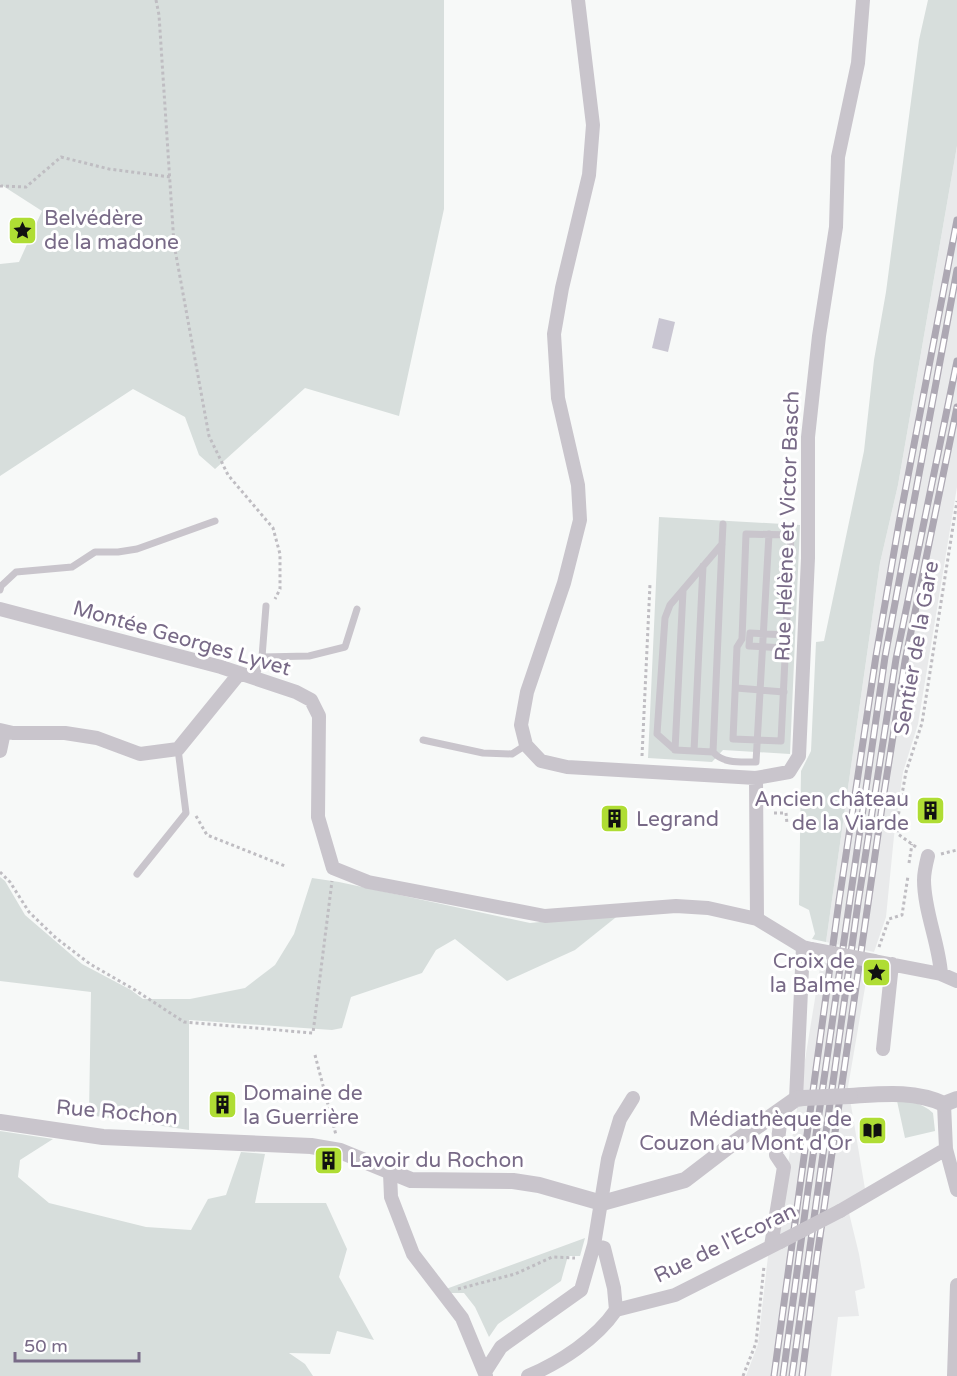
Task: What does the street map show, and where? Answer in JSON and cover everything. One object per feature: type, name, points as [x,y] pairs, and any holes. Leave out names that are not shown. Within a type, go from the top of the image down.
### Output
[{"type":"street","points":[[526,745],[521,725],[527,692],[564,583],[580,520],[578,485],[558,398],[554,334],[562,288],[589,175],[593,125],[578,0]]},
{"type":"street","name":"Rue Hélène et Victor Basch","points":[[526,745],[541,760],[567,767],[756,778],[789,772],[799,756],[808,558],[807,437],[819,336],[836,227],[838,157],[858,63],[863,0]]},
{"type":"street","name":"Montée Georges Lyvet","points":[[0,609],[221,667],[296,692],[311,700],[319,716],[318,817],[333,867]]},
{"type":"street","points":[[0,751],[2,731],[65,733],[97,738],[140,754],[178,749],[239,674]]},
{"type":"street","points":[[756,778],[757,919]]},
{"type":"street","points":[[928,856],[924,879],[939,953],[941,975]]},
{"type":"street","points":[[333,867],[368,882],[545,916],[676,906],[708,908],[757,919],[807,948],[892,964],[957,981]]},
{"type":"street","points":[[772,1246],[784,1167],[776,1155],[794,1102],[807,948]]},
{"type":"street","points":[[883,1049],[892,964]]},
{"type":"street","points":[[794,1102],[904,1093],[950,1101],[946,1149],[957,1190]]},
{"type":"street","points":[[485,1374],[501,1347],[581,1290],[594,1245],[608,1159],[620,1119],[633,1098]]},
{"type":"street","name":"Rue Rochon","points":[[0,1122],[103,1137],[311,1146],[340,1151],[411,1180],[513,1181],[539,1185],[602,1203],[685,1180],[732,1144],[794,1102]]},
{"type":"street","name":"Rue de l'Ecoran","points":[[616,1310],[675,1295],[840,1210],[946,1149]]},
{"type":"street","points":[[390,1173],[391,1197],[413,1254],[462,1318],[485,1374]]},
{"type":"street","points":[[528,1376],[580,1346],[606,1324],[616,1310],[614,1288],[604,1248],[594,1245]]},
{"type":"street","points":[[954,1376],[957,1285]]},
{"type":"lane","points":[[0,590],[16,572],[72,567],[95,552],[137,549],[215,521]]},
{"type":"lane","points":[[713,752],[723,524]]},
{"type":"lane","points":[[746,534],[769,534],[791,535],[782,741],[733,739],[737,647],[742,639],[746,534]]},
{"type":"lane","points":[[756,778],[769,534]]},
{"type":"lane","points":[[722,544],[670,606],[665,618],[657,734],[675,750],[713,752],[728,761],[756,762]]},
{"type":"lane","points":[[694,751],[703,566]]},
{"type":"lane","points":[[675,750],[683,590]]},
{"type":"lane","points":[[255,679],[262,657],[267,606]]},
{"type":"lane","points":[[262,657],[309,656],[345,647],[357,609]]},
{"type":"lane","points":[[786,635],[750,633],[749,646],[786,648]]},
{"type":"lane","points":[[736,688],[784,692]]},
{"type":"lane","points":[[423,740],[483,753],[512,754],[526,745]]},
{"type":"lane","points":[[137,874],[186,813],[178,749]]},
{"type":"path","points":[[156,0],[159,15],[174,244],[209,436],[228,475],[273,528],[280,554],[280,589],[278,597],[267,606]]},
{"type":"path","points":[[0,186],[26,187],[61,157],[109,169],[170,177]]},
{"type":"path","name":"Sentier de la Gare","points":[[928,856],[898,834],[898,817],[906,772],[922,723],[957,501]]},
{"type":"path","points":[[641,771],[650,584]]},
{"type":"path","points":[[186,813],[197,817],[207,835],[285,866]]},
{"type":"path","points":[[774,813],[786,813],[787,824]]},
{"type":"path","points":[[874,961],[889,919],[902,915],[912,844]]},
{"type":"path","points":[[0,872],[10,882],[30,912],[56,938],[90,964],[184,1022],[313,1033],[333,867]]},
{"type":"path","points":[[315,1055],[340,1151]]},
{"type":"path","points":[[743,1376],[756,1343],[772,1246]]},
{"type":"path","points":[[442,1293],[515,1274],[552,1257],[567,1257]]},
{"type":"shaded area","points":[[0,0],[444,0],[444,209],[399,416],[305,388],[215,469],[199,455],[185,417],[133,389],[0,476],[0,264],[19,262],[42,211],[0,184]]},
{"type":"shaded area","points":[[928,0],[957,0],[957,146],[898,485],[880,563],[826,942],[812,939],[815,934],[809,910],[799,905],[801,771],[811,751],[816,642],[824,641],[864,451],[874,360],[886,292],[919,40]]},
{"type":"shaded area","points":[[957,146],[957,487],[918,724],[903,772],[886,917],[874,952],[826,942],[880,563],[898,485]]},
{"type":"shaded area","points":[[659,318],[675,322],[668,352],[652,348]]},
{"type":"shaded area","points":[[659,517],[800,525],[790,754],[723,750],[712,762],[648,758]]},
{"type":"shaded area","points":[[0,877],[5,881],[25,915],[82,964],[131,990],[143,999],[190,999],[245,988],[275,965],[294,934],[312,878],[530,923],[620,914],[575,950],[507,981],[455,939],[436,950],[422,973],[351,997],[342,1028],[332,1030],[189,1020],[189,1130],[89,1115],[91,992],[0,981]]},
{"type":"shaded area","points":[[821,962],[868,970],[848,1087],[865,1189],[849,1213],[865,1288],[855,1291],[859,1316],[838,1317],[831,1376],[746,1376],[758,1344],[768,1256],[776,1237]]},
{"type":"shaded area","points":[[897,1101],[916,1103],[933,1113],[935,1131],[905,1138]]},
{"type":"shaded area","points":[[0,1131],[53,1139],[20,1160],[18,1177],[49,1203],[146,1227],[191,1230],[208,1199],[226,1195],[241,1152],[265,1154],[255,1203],[326,1203],[347,1249],[339,1277],[374,1340],[337,1331],[330,1354],[289,1353],[305,1364],[313,1376],[0,1376]]},
{"type":"shaded area","points":[[585,1238],[580,1256],[568,1256],[561,1281],[498,1324],[489,1337],[475,1307],[464,1293],[450,1293],[446,1289]]},
{"type":"railway","points":[[774,1376],[839,901],[876,656],[957,220]]},
{"type":"railway","points":[[783,1376],[885,657],[957,270]]},
{"type":"railway","points":[[792,1376],[858,903],[896,659],[957,361]]},
{"type":"railway","points":[[802,1376],[817,1257],[905,661],[957,407]]},
{"type":"place","name":"Belvédère de la madone","points":[[23,230]]},
{"type":"place","name":"Ancien château de la Viarde","points":[[930,811]]},
{"type":"place","name":"Legrand","points":[[615,819]]},
{"type":"place","name":"Croix de la Balme","points":[[876,973]]},
{"type":"place","name":"Domaine de la Guerrière","points":[[222,1105]]},
{"type":"place","name":"Médiathèque de Couzon au Mont d'Or","points":[[873,1131]]},
{"type":"place","name":"Lavoir du Rochon","points":[[328,1160]]}]
